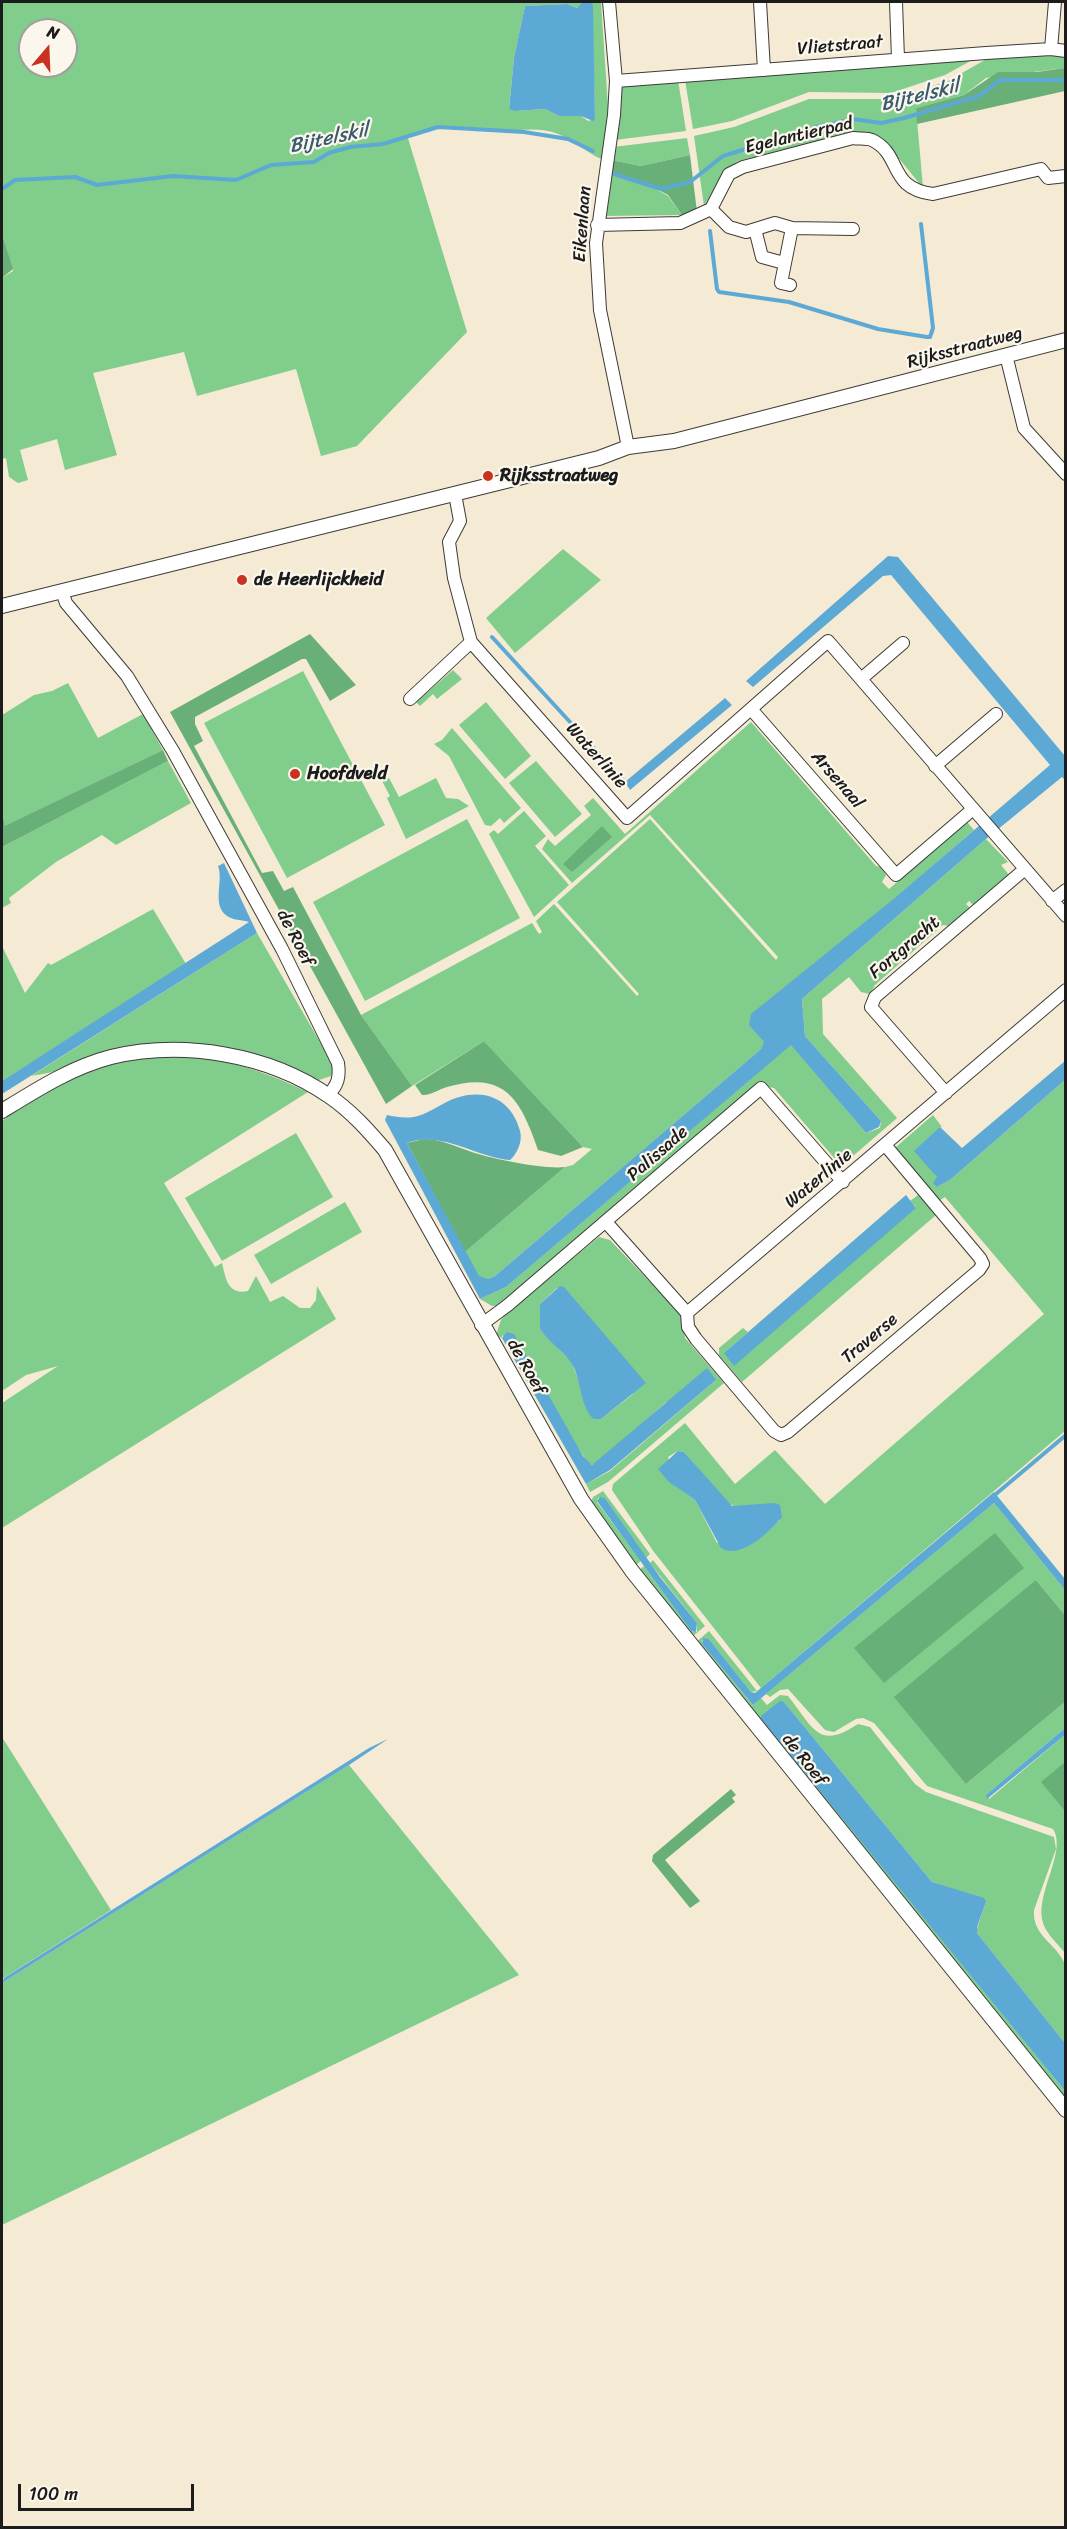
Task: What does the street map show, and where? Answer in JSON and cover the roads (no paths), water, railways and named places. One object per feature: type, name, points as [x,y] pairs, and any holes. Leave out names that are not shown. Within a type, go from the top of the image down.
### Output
[{"type":"street","name":"Eikenlaan","points":[[609,2],[616,81],[614,115],[597,225],[600,310],[628,447]]},
{"type":"street","points":[[760,2],[764,70]]},
{"type":"street","points":[[896,2],[898,59]]},
{"type":"street","points":[[1051,49],[1055,2]]},
{"type":"street","name":"Vlietstraat","points":[[616,81],[898,59],[1051,49],[1065,51]]},
{"type":"street","name":"Egelantierpad","points":[[711,209],[729,174],[742,167],[853,138],[871,139],[886,151],[906,186],[918,192],[933,194],[1041,170],[1048,178],[1065,176]]},
{"type":"street","points":[[597,225],[680,223],[711,209],[729,226],[746,232],[775,223],[792,228],[853,229]]},
{"type":"street","points":[[790,285],[781,283],[792,228]]},
{"type":"street","points":[[755,229],[762,257],[784,263]]},
{"type":"street","name":"Rijksstraatweg","points":[[2,606],[599,458],[628,447],[685,438],[1065,340]]},
{"type":"street","points":[[1006,355],[1024,428],[1065,474]]},
{"type":"street","name":"Waterlinie","points":[[455,494],[460,521],[449,542],[454,578],[471,642],[627,818],[828,641],[1065,916]]},
{"type":"street","name":"de Roef","points":[[62,591],[66,603],[127,676],[172,751],[282,949],[338,1063],[340,1076],[336,1087],[328,1095],[354,1115],[385,1149],[481,1325],[581,1499],[632,1571],[1065,2110]]},
{"type":"street","points":[[410,699],[471,642]]},
{"type":"street","points":[[861,679],[903,643]]},
{"type":"street","name":"Arsenaal","points":[[751,709],[896,875],[976,813]]},
{"type":"street","points":[[935,766],[996,714]]},
{"type":"street","name":"Fortgracht","points":[[946,1093],[871,1007],[875,997],[1025,869]]},
{"type":"street","points":[[1052,901],[1065,890]]},
{"type":"street","name":"Waterlinie","points":[[687,1313],[886,1146],[1065,990]]},
{"type":"street","points":[[2,1111],[66,1073],[111,1057],[159,1049],[205,1051],[245,1059],[289,1075],[328,1095]]},
{"type":"street","name":"Palissade","points":[[481,1325],[606,1222],[761,1088],[843,1182]]},
{"type":"street","name":"Traverse","points":[[687,1313],[688,1328],[696,1339],[774,1431],[781,1435],[788,1432],[980,1270],[983,1264],[886,1146]]},
{"type":"street","points":[[606,1222],[687,1313]]},
{"type":"water","points":[[582,2],[592,2],[593,6],[595,119],[593,121],[581,116],[559,116],[545,109],[515,111],[509,109],[514,58],[525,6],[567,4],[577,8]]},
{"type":"water","points":[[888,556],[898,557],[1065,756],[1065,780],[1062,777],[986,839],[802,999],[805,1036],[881,1121],[879,1127],[866,1133],[791,1045],[506,1287],[480,1299],[385,1120],[387,1115],[406,1118],[418,1116],[467,1095],[496,1099],[511,1111],[521,1139],[517,1151],[510,1160],[433,1140],[407,1143],[479,1276],[488,1279],[495,1276],[761,1049],[764,1042],[749,1025],[751,1014],[896,897],[1050,765],[891,575],[883,576],[753,687],[746,681]]},
{"type":"water","points":[[725,698],[732,705],[630,790],[625,782]]},
{"type":"water","points":[[224,863],[257,933],[2,1094],[2,1081],[249,922],[229,917],[222,911],[219,899],[218,866]]},
{"type":"water","points":[[1065,1061],[1065,1080],[950,1180],[937,1187],[933,1183],[937,1177],[914,1151],[940,1127],[962,1148]]},
{"type":"water","points":[[906,1195],[916,1208],[734,1366],[724,1353]]},
{"type":"water","points":[[560,1286],[564,1287],[646,1383],[601,1419],[594,1419],[590,1415],[586,1409],[574,1368],[567,1357],[540,1329],[540,1304]]},
{"type":"water","points":[[507,1332],[514,1334],[583,1456],[592,1465],[707,1368],[716,1380],[610,1470],[586,1484],[502,1338]]},
{"type":"water","points":[[678,1451],[684,1452],[732,1506],[775,1503],[780,1505],[782,1517],[754,1543],[737,1550],[729,1551],[721,1548],[695,1500],[669,1482],[658,1469]]},
{"type":"water","points":[[994,1492],[1065,1579],[1065,1590],[994,1503],[753,1705],[702,1644],[703,1638],[709,1639],[751,1692],[755,1693]]},
{"type":"water","points":[[600,1497],[605,1498],[660,1577],[697,1623],[696,1632],[691,1631],[597,1501]]},
{"type":"water","points":[[780,1701],[784,1702],[932,1882],[984,1898],[986,1902],[977,1933],[1065,2043],[1065,2091],[761,1719],[761,1716]]},
{"type":"water","points":[[1065,1728],[1065,1735],[987,1799],[986,1795]]},
{"type":"water","points":[[388,1739],[2,1983],[4,1978],[369,1748]]},
{"type":"waterway","name":"Bijtelskil","points":[[614,174],[661,189],[690,182],[723,156],[817,127],[853,119],[881,123],[904,118],[979,96],[1000,80],[1066,80]]},
{"type":"waterway","name":"Bijtelskil","points":[[2,189],[15,180],[75,177],[97,185],[173,176],[236,180],[271,165],[314,162],[329,153],[350,147],[383,144],[438,127],[524,132],[568,139],[593,151]]},
{"type":"waterway","points":[[710,231],[719,292],[789,302],[878,329],[930,337],[933,328],[921,224]]},
{"type":"waterway","points":[[492,637],[625,782]]},
{"type":"waterway","points":[[996,1494],[1066,1435]]},
{"type":"place","name":"Rijksstraatweg","points":[[488,476]]},
{"type":"place","name":"de Heerlijckheid","points":[[242,580]]},
{"type":"place","name":"Hoofdveld","points":[[295,774]]}]
